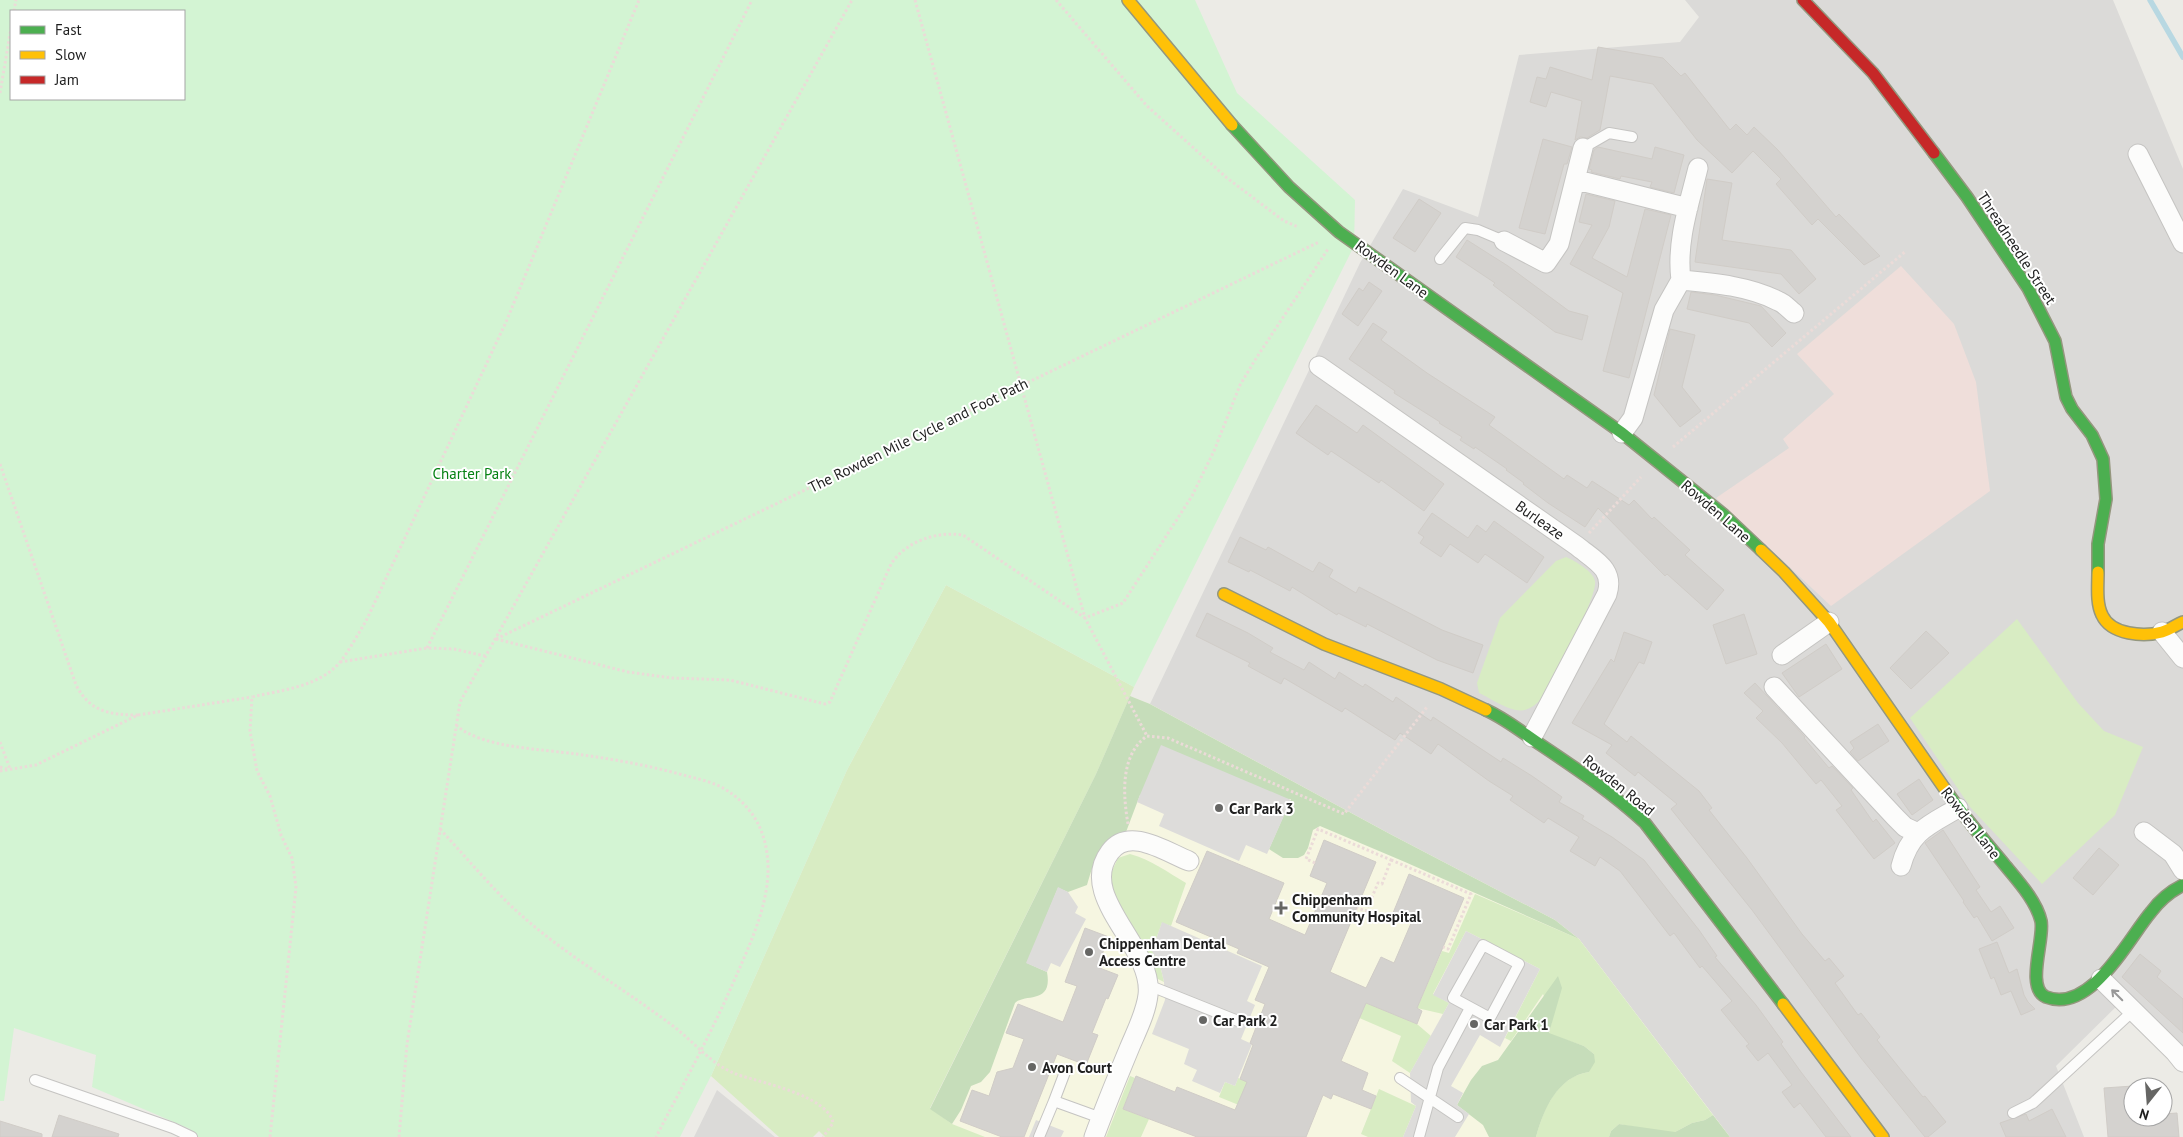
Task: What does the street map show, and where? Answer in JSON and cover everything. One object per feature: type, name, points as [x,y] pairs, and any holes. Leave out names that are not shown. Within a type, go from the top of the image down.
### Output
[{"type":"street","name":"Rowden Lane","points":[[1128,0],[1244,138],[1289,187],[1340,232],[1622,433],[1724,515],[1784,572],[1828,622],[1958,808],[2026,890],[2041,921],[2042,930],[2036,969],[2036,982],[2039,991],[2044,996],[2065,999],[2087,990],[2101,979]]},
{"type":"street","name":"Threadneedle Street","points":[[1803,0],[1873,73],[1967,197],[2028,288],[2055,341],[2066,397],[2072,409],[2092,435],[2103,459],[2106,499],[2098,544],[2098,595],[2102,616],[2114,629],[2143,635],[2162,632],[2183,622]]},
{"type":"street","points":[[1504,240],[1546,263],[1558,244],[1577,180],[1584,148]]},
{"type":"street","points":[[2138,154],[2183,243]]},
{"type":"street","points":[[1622,433],[1633,418],[1664,310],[1681,280],[1679,265],[1681,246],[1698,168]]},
{"type":"street","points":[[1577,180],[1688,208]]},
{"type":"street","points":[[1681,280],[1709,282],[1746,290],[1779,301],[1794,313]]},
{"type":"street","name":"Burleaze","points":[[1319,366],[1576,546],[1607,573],[1610,579],[1609,588],[1532,737]]},
{"type":"street","name":"Rowden Road","points":[[1224,594],[1324,644],[1441,689],[1482,707],[1532,737],[1630,809],[1645,823],[1883,1137]]},
{"type":"street","points":[[1782,655],[1828,622]]},
{"type":"street","points":[[2162,632],[2183,658]]},
{"type":"street","points":[[1774,687],[1895,817],[1906,827],[1918,833]]},
{"type":"street","points":[[1901,866],[1908,847],[1918,833],[1958,808]]},
{"type":"street","points":[[2144,832],[2173,854],[2183,870]]},
{"type":"street","points":[[1094,1137],[1141,1021],[1148,995],[1148,985],[1141,959],[1107,903],[1102,888],[1101,876],[1106,858],[1117,844],[1130,840],[1145,843],[1189,862]]},
{"type":"street","points":[[2183,885],[2174,890],[2152,910],[2101,979],[2183,1062]]},
{"type":"lane","points":[[1584,148],[1608,133],[1632,137]]},
{"type":"lane","points":[[1440,260],[1465,228],[1478,230],[1504,240]]},
{"type":"lane","points":[[1483,945],[1519,964],[1490,1018],[1470,1008],[1453,998],[1483,945]]},
{"type":"lane","points":[[1148,985],[1238,1021]]},
{"type":"lane","points":[[1419,1137],[1438,1068],[1470,1008]]},
{"type":"lane","points":[[2013,1113],[2033,1103],[2133,1011]]},
{"type":"lane","points":[[1039,1137],[1065,1072]]},
{"type":"lane","points":[[1400,1078],[1431,1097],[1458,1117]]},
{"type":"lane","points":[[35,1080],[173,1128],[192,1137]]},
{"type":"lane","points":[[1054,1100],[1101,1118]]},
{"type":"path","points":[[0,464],[76,685],[82,697],[104,712],[118,715],[138,715],[252,697],[306,684],[324,675],[340,662],[366,621],[506,322],[639,0]]},
{"type":"path","points":[[427,648],[752,0]]},
{"type":"path","points":[[399,1137],[407,1044],[460,702],[852,0]]},
{"type":"path","points":[[916,0],[1085,618],[1148,736]]},
{"type":"path","points":[[1056,0],[1147,106],[1226,178],[1284,221],[1300,228]]},
{"type":"path","points":[[0,93],[10,34]]},
{"type":"path","points":[[1085,618],[1123,603],[1192,496],[1214,451],[1240,385],[1340,232]]},
{"type":"path","name":"The Rowden Mile Cycle and Foot Path","points":[[496,639],[1340,232]]},
{"type":"path","points":[[1576,546],[1656,461],[1906,251]]},
{"type":"path","points":[[496,639],[628,672],[672,678],[730,680],[827,704],[830,702],[895,558],[902,551],[924,539],[952,534],[963,535],[1085,618]]},
{"type":"path","points":[[340,662],[427,648],[454,649],[485,656]]},
{"type":"path","points":[[1148,736],[1168,738],[1344,814],[1441,689]]},
{"type":"path","points":[[252,697],[250,731],[257,771],[270,796],[281,835],[292,858],[296,887],[270,1137]]},
{"type":"path","points":[[0,771],[36,765],[138,715]]},
{"type":"path","points":[[456,725],[470,736],[494,742],[635,764],[705,780],[722,787],[752,812],[759,822],[767,853],[768,870],[765,895],[746,955],[700,1052],[656,1137]]},
{"type":"path","points":[[1130,840],[1123,794],[1126,773],[1135,750],[1148,736]]},
{"type":"path","points":[[0,742],[10,769]]},
{"type":"path","points":[[0,767],[10,769]]},
{"type":"path","points":[[440,828],[510,904],[578,960],[674,1027],[716,1065],[732,1073],[792,1090],[823,1108],[831,1115],[833,1122],[823,1137]]},
{"type":"path","points":[[1315,863],[1306,859],[1318,829],[1471,894],[1448,949],[1443,947]]},
{"type":"path","points":[[1357,908],[1366,911],[1378,883],[1382,884],[1392,860]]},
{"type":"shaded area","points":[[1685,0],[2113,0],[2183,169],[2183,1046],[2128,995],[2056,1066],[2084,1137],[1730,1137],[1579,939],[1555,920],[1390,834],[1150,704],[1360,263],[1403,189],[1478,217],[1519,55],[1680,42],[1699,17]]},
{"type":"shaded area","points":[[1901,266],[1954,324],[1976,382],[1990,491],[1831,606],[1716,498],[1789,448],[1783,439],[1834,394],[1797,354]]},
{"type":"shaded area","name":"Chippenham Community Hospital","points":[[1130,696],[1150,704],[1390,834],[1555,920],[1579,939],[1730,1137],[946,1137],[930,1109],[1096,774]]},
{"type":"shaded area","name":"Car Park 3","points":[[1161,745],[1291,800],[1267,854],[1246,845],[1239,861],[1159,826],[1164,814],[1137,802]]},
{"type":"shaded area","points":[[1058,887],[1068,892],[1078,907],[1075,913],[1086,919],[1060,967],[1051,963],[1047,972],[1026,963]]},
{"type":"shaded area","name":"Car Park 2","points":[[1162,922],[1262,966],[1247,1001],[1255,1005],[1241,1039],[1252,1044],[1235,1086],[1225,1082],[1220,1093],[1192,1081],[1197,1070],[1184,1064],[1189,1049],[1152,1034],[1165,1000],[1164,982],[1160,965],[1152,951]]},
{"type":"shaded area","name":"Car Park 1","points":[[1466,931],[1540,969],[1500,1047],[1480,1035],[1451,1086],[1463,1093],[1457,1105],[1469,1114],[1455,1137],[1403,1137],[1416,1106],[1411,1102],[1410,1073],[1449,1003],[1433,995]]},
{"type":"shaded area","points":[[717,1090],[775,1137],[694,1137]]},
{"type":"shaded area","points":[[1036,1120],[1064,1131],[1061,1137],[1029,1137]]},
{"type":"green space","name":"Charter Park","points":[[0,0],[1195,0],[1237,93],[1355,200],[1354,246],[1134,687],[946,585],[847,770],[711,1076],[680,1137],[188,1137],[190,1129],[92,1087],[96,1055],[14,1028],[4,1101],[0,1101]]},
{"type":"green space","points":[[1566,557],[1579,564],[1594,577],[1594,590],[1589,604],[1564,659],[1541,699],[1525,710],[1508,708],[1479,693],[1477,683],[1500,618],[1556,561]]},
{"type":"green space","points":[[946,585],[1134,687],[1096,774],[930,1108],[952,1124],[985,1137],[825,1137],[819,1131],[813,1137],[779,1137],[711,1076],[847,770]]},
{"type":"green space","points":[[2017,619],[2078,703],[2104,731],[2143,747],[2115,815],[2042,884],[1971,808],[1910,718]]},
{"type":"green space","points":[[1130,696],[1150,704],[1390,834],[1555,920],[1579,939],[1320,826],[1313,830],[1304,855],[1298,858],[1283,858],[1269,849],[1291,799],[1140,795],[1126,832],[1109,843],[1099,853],[1087,885],[1068,892],[1058,888],[1027,963],[1047,972],[1048,982],[1046,989],[1042,994],[1019,1000],[1015,1003],[990,1072],[981,1082],[971,1086],[961,1110],[952,1124],[930,1109],[1096,774]]},
{"type":"green space","points":[[1130,854],[1152,863],[1186,883],[1171,926],[1162,923],[1152,950],[1160,965],[1164,982],[1154,977],[1143,944],[1113,902],[1111,873],[1118,858]]},
{"type":"green space","points":[[1475,894],[1579,939],[1713,1115],[1675,1132],[1664,1132],[1619,1124],[1611,1131],[1609,1137],[1536,1137],[1543,1115],[1560,1087],[1568,1080],[1589,1072],[1594,1054],[1584,1046],[1549,1034],[1553,1016],[1543,994],[1511,1041],[1505,1038],[1540,969],[1466,931],[1433,994],[1449,1003],[1443,1014],[1417,1008],[1442,951],[1449,953]]},
{"type":"green space","points":[[1558,976],[1562,988],[1549,1033],[1584,1046],[1594,1054],[1595,1062],[1589,1072],[1568,1080],[1560,1087],[1548,1105],[1536,1137],[1489,1137],[1483,1125],[1457,1105],[1471,1080],[1482,1066],[1498,1060]]},
{"type":"green space","points":[[1334,989],[1417,1024],[1431,1036],[1410,1073],[1392,1061],[1401,1036],[1327,1004]]},
{"type":"green space","points":[[1130,1076],[1135,1078],[1123,1109],[1149,1119],[1141,1137],[1106,1137]]},
{"type":"green space","points":[[1238,1078],[1247,1082],[1266,1116],[1219,1097],[1225,1082],[1235,1086]]},
{"type":"green space","points":[[1379,1089],[1416,1106],[1403,1137],[1368,1137],[1361,1134]]},
{"type":"green space","points":[[1713,1115],[1730,1137],[1609,1137],[1611,1131],[1619,1124],[1675,1132]]},
{"type":"building","points":[[1598,47],[1663,58],[1681,76],[1685,73],[1730,130],[1736,124],[1747,135],[1754,127],[1778,150],[1836,217],[1839,214],[1880,256],[1864,265],[1818,219],[1812,225],[1776,184],[1781,179],[1753,151],[1732,173],[1697,140],[1653,84],[1610,76],[1600,130],[1587,138],[1580,137],[1575,140],[1582,101],[1551,92],[1546,107],[1530,102],[1537,77],[1546,79],[1550,67],[1592,80]]},
{"type":"building","points":[[1543,139],[1572,147],[1567,164],[1564,164],[1545,234],[1519,228]]},
{"type":"building","points":[[1598,147],[1652,159],[1655,147],[1684,155],[1674,193],[1650,187],[1652,182],[1621,176],[1620,179],[1591,172],[1592,170],[1589,169],[1594,150]]},
{"type":"building","points":[[1707,179],[1732,183],[1722,240],[1791,250],[1816,279],[1799,294],[1781,274],[1695,262]]},
{"type":"building","points":[[1586,194],[1615,201],[1609,227],[1592,258],[1627,277],[1645,209],[1671,215],[1629,378],[1603,371],[1623,293],[1570,264],[1592,225],[1579,222]]},
{"type":"building","points":[[1419,199],[1441,213],[1415,252],[1393,238]]},
{"type":"building","points":[[1467,240],[1508,266],[1569,311],[1588,316],[1582,340],[1555,332],[1493,285],[1495,283],[1456,257]]},
{"type":"building","points":[[1369,282],[1382,291],[1358,326],[1342,314],[1359,288],[1363,291]]},
{"type":"building","points":[[1691,292],[1715,295],[1761,306],[1786,333],[1772,347],[1749,323],[1687,309]]},
{"type":"building","points":[[1373,323],[1387,332],[1381,340],[1427,373],[1495,417],[1489,425],[1564,479],[1567,475],[1587,488],[1592,481],[1629,505],[1634,500],[1652,519],[1654,517],[1690,550],[1685,555],[1724,590],[1707,610],[1667,574],[1665,576],[1598,508],[1585,527],[1548,503],[1507,469],[1475,447],[1474,449],[1460,440],[1462,437],[1394,393],[1395,391],[1349,359]]},
{"type":"building","points":[[1670,329],[1695,335],[1682,387],[1701,411],[1680,427],[1654,395]]},
{"type":"building","points":[[1316,405],[1357,433],[1363,425],[1444,484],[1424,511],[1381,480],[1379,483],[1331,451],[1328,455],[1296,433]]},
{"type":"building","points":[[1432,513],[1468,538],[1477,525],[1486,532],[1494,521],[1544,557],[1527,583],[1485,554],[1478,563],[1450,544],[1441,557],[1420,543],[1424,537],[1418,533]]},
{"type":"building","points":[[1240,537],[1266,550],[1268,547],[1313,572],[1319,562],[1333,570],[1329,577],[1356,593],[1359,587],[1442,630],[1483,645],[1473,673],[1437,660],[1367,624],[1366,627],[1338,613],[1337,615],[1292,587],[1290,591],[1250,570],[1249,572],[1228,562]]},
{"type":"building","points":[[1207,613],[1248,633],[1273,648],[1270,652],[1304,670],[1309,662],[1335,679],[1339,672],[1363,687],[1365,684],[1393,702],[1396,697],[1431,721],[1433,717],[1501,762],[1503,758],[1532,776],[1562,797],[1559,802],[1584,816],[1582,819],[1612,837],[1644,860],[1699,930],[1717,956],[1715,957],[1756,1005],[1783,1042],[1781,1044],[1801,1072],[1851,1137],[1826,1137],[1800,1103],[1794,1108],[1782,1092],[1792,1085],[1768,1053],[1758,1061],[1746,1046],[1749,1044],[1721,1010],[1732,1001],[1702,966],[1700,968],[1674,933],[1670,936],[1620,871],[1600,857],[1595,866],[1570,851],[1579,837],[1548,818],[1544,823],[1510,800],[1513,796],[1438,744],[1431,754],[1400,733],[1395,740],[1345,708],[1342,712],[1284,678],[1281,684],[1248,666],[1250,663],[1196,636]]},
{"type":"building","points":[[1744,614],[1757,654],[1726,664],[1713,625]]},
{"type":"building","points":[[1926,631],[1949,653],[1911,689],[1890,668]]},
{"type":"building","points":[[1624,632],[1652,642],[1644,664],[1639,662],[1604,724],[1627,742],[1631,736],[1699,791],[1712,808],[1709,810],[1747,858],[1802,934],[1825,961],[1829,958],[1844,976],[1835,983],[1858,1015],[1861,1013],[1880,1037],[1877,1040],[1923,1097],[1925,1096],[1946,1122],[1928,1137],[1925,1137],[1861,1058],[1752,910],[1671,809],[1677,804],[1638,772],[1635,776],[1606,753],[1612,745],[1572,723],[1611,659],[1614,662]]},
{"type":"building","points":[[1826,644],[1842,669],[1799,697],[1782,673]]},
{"type":"building","points":[[1755,683],[1805,737],[1829,768],[1832,766],[1853,788],[1851,790],[1873,822],[1876,819],[1895,843],[1874,859],[1836,810],[1842,806],[1821,780],[1816,784],[1782,743],[1756,718],[1763,711],[1744,693]]},
{"type":"building","points":[[1878,724],[1889,741],[1858,761],[1850,752],[1854,748],[1850,742]]},
{"type":"building","points":[[1919,779],[1933,800],[1912,815],[1897,794]]},
{"type":"building","points":[[1943,830],[1980,887],[1976,890],[1991,912],[2000,906],[2014,928],[1992,941],[1977,916],[1974,918],[1963,902],[1925,843]]},
{"type":"building","points":[[1324,840],[1376,862],[1330,972],[1366,988],[1381,957],[1394,963],[1412,921],[1393,913],[1409,874],[1464,898],[1417,1008],[1422,1011],[1417,1024],[1366,1003],[1341,1061],[1368,1073],[1362,1090],[1376,1096],[1371,1109],[1333,1094],[1331,1099],[1323,1095],[1306,1137],[1197,1137],[1123,1109],[1136,1076],[1175,1092],[1177,1087],[1235,1110],[1247,1082],[1240,1079],[1253,1045],[1250,1043],[1265,1004],[1255,1000],[1269,967],[1237,953],[1239,949],[1176,922],[1207,851],[1284,883],[1269,919],[1305,935],[1327,883],[1310,876]]},
{"type":"building","points":[[2099,848],[2119,865],[2093,895],[2073,878]]},
{"type":"building","name":"Avon Court","points":[[1085,928],[1109,937],[1097,967],[1118,975],[1108,999],[1106,998],[1092,1033],[1098,1035],[1086,1065],[1057,1054],[1024,1137],[1002,1137],[960,1121],[972,1090],[989,1096],[997,1072],[1013,1068],[1024,1039],[1006,1033],[1018,1004],[1063,1022],[1077,986],[1065,982]]},
{"type":"building","points":[[1997,942],[2009,973],[2017,969],[2024,995],[2035,1009],[2021,1015],[2011,991],[2001,995],[1994,977],[1991,979],[1979,949]]},
{"type":"building","points":[[2140,954],[2161,971],[2157,977],[2183,999],[2183,1033],[2122,977]]},
{"type":"building","points":[[2123,1087],[2123,1127],[2173,1127],[2173,1113],[2177,1113],[2179,1137],[2108,1137],[2104,1088]]},
{"type":"building","points":[[2052,1109],[2066,1137],[2006,1137],[2000,1123],[2026,1114],[2029,1121]]},
{"type":"building","points":[[59,1115],[119,1134],[118,1137],[52,1137]]},
{"type":"building","points":[[0,1121],[42,1134],[42,1137],[0,1137]]},
{"type":"waterway","points":[[2150,0],[2183,57]]},
{"type":"traffic: fast","points":[[1232,125],[1289,187],[1339,232],[1622,433],[1724,515],[1761,550]]},
{"type":"traffic: fast","points":[[1934,153],[1967,197],[2028,288],[2055,341],[2066,397],[2072,409],[2092,435],[2103,459],[2106,499],[2098,544],[2098,572]]},
{"type":"traffic: fast","points":[[1486,710],[1582,773],[1621,802],[1645,823],[1783,1004]]},
{"type":"traffic: fast","points":[[1947,792],[2031,898],[2039,913],[2042,929],[2036,973],[2040,992],[2046,997],[2062,999],[2078,995],[2093,985],[2120,955],[2158,904],[2183,885]]},
{"type":"traffic: slow","points":[[1128,0],[1232,125]]},
{"type":"traffic: slow","points":[[1761,550],[1784,572],[1829,622],[1947,792]]},
{"type":"traffic: slow","points":[[2098,572],[2100,610],[2106,622],[2113,627],[2129,633],[2155,634],[2183,622]]},
{"type":"traffic: slow","points":[[1224,594],[1324,644],[1441,689],[1486,710]]},
{"type":"traffic: slow","points":[[1783,1004],[1883,1137]]},
{"type":"traffic: jam","points":[[1803,0],[1873,73],[1934,153]]},
{"type":"place","name":"Car Park 3","points":[[1219,808]]},
{"type":"place","name":"Chippenham Community Hospital","points":[[1281,908]]},
{"type":"place","name":"Chippenham Dental Access Centre","points":[[1089,952]]},
{"type":"place","name":"Car Park 2","points":[[1203,1020]]},
{"type":"place","name":"Car Park 1","points":[[1474,1024]]},
{"type":"place","name":"Avon Court","points":[[1032,1067]]}]
